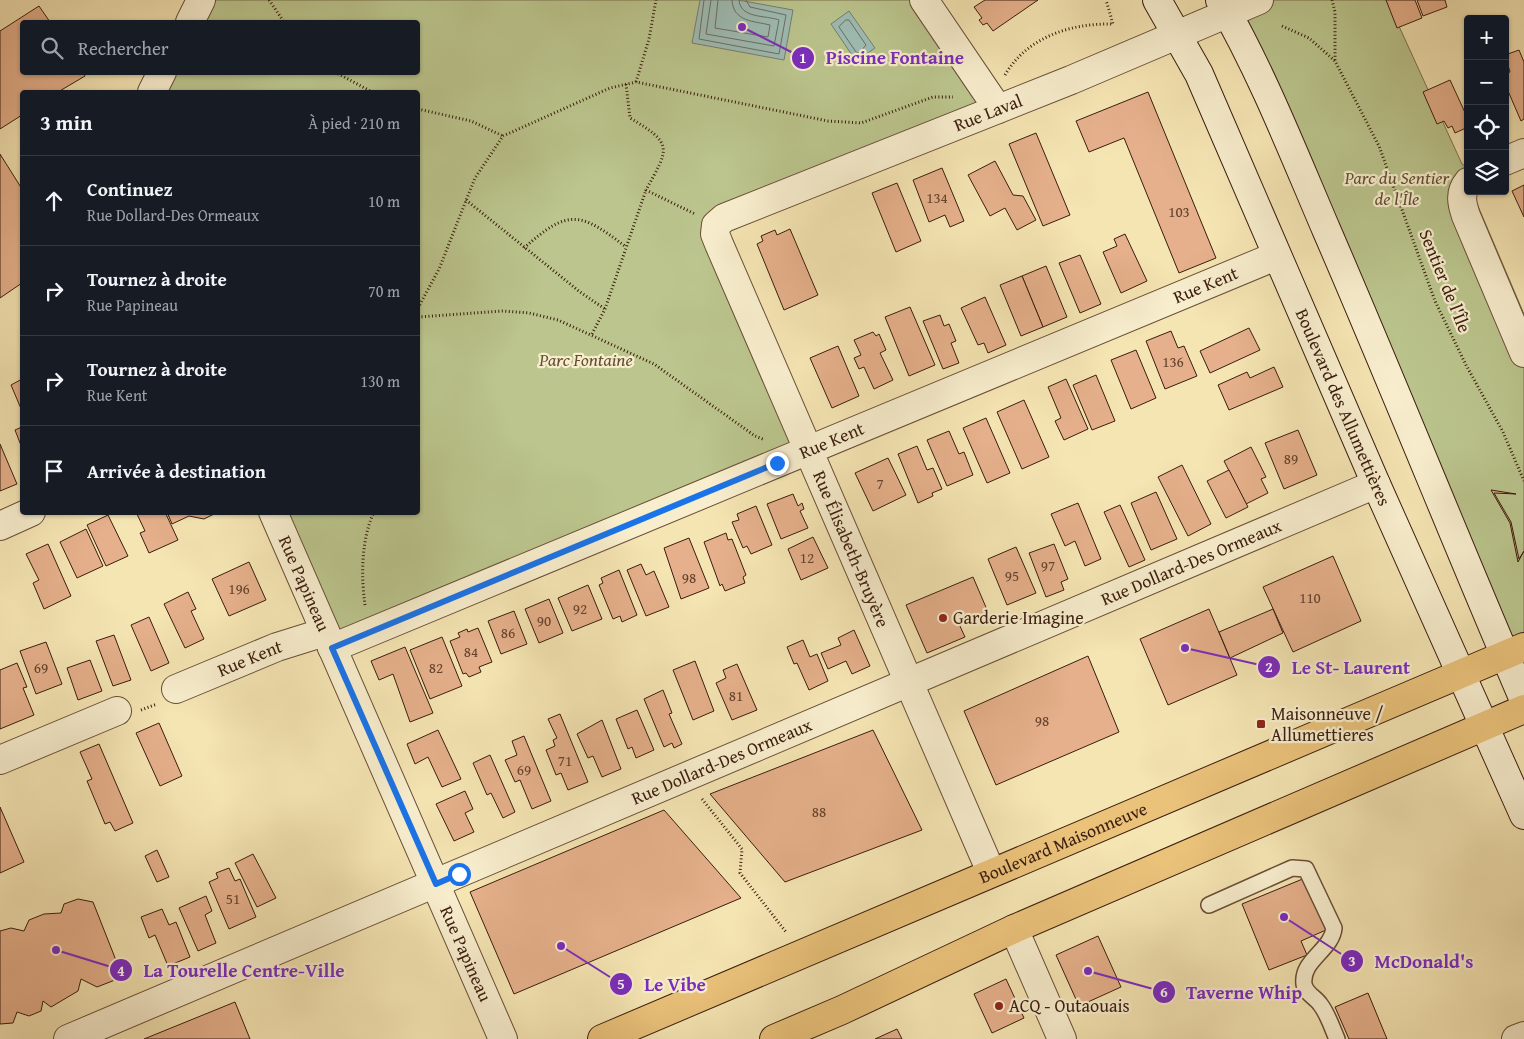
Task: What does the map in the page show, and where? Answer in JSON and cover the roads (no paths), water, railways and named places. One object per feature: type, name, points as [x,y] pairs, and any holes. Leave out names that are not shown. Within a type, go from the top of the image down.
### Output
[{"type":"main road","name":"Boulevard Maisonneuve","points":[[602,1039],[991,872],[1514,652]]},
{"type":"main road","points":[[774,1039],[842,1010],[1014,929],[1524,709]]},
{"type":"street","points":[[191,20],[201,0]]},
{"type":"street","points":[[924,0],[998,109]]},
{"type":"street","name":"Boulevard des Allumettières","points":[[1157,0],[1179,35],[1199,74],[1276,256],[1524,815]]},
{"type":"street","name":"Rue Laval","points":[[716,225],[724,218],[1179,35],[1224,7],[1258,0]]},
{"type":"street","points":[[1224,7],[1250,54],[1514,652],[1524,700]]},
{"type":"street","points":[[153,90],[160,75]]},
{"type":"street","points":[[1509,159],[1524,153]]},
{"type":"street","points":[[1464,187],[1462,201],[1466,216],[1524,353]]},
{"type":"street","name":"Rue Élisabeth-Bruyère","points":[[716,225],[715,234],[719,244],[991,872]]},
{"type":"street","name":"Rue Kent","points":[[176,689],[277,647],[368,634],[1276,256]]},
{"type":"street","name":"Rue Dollard-Des Ormeaux","points":[[68,1039],[1376,484]]},
{"type":"street","points":[[0,526],[24,515]]},
{"type":"street","name":"Rue Papineau","points":[[274,515],[503,1039]]},
{"type":"street","points":[[0,760],[117,711]]},
{"type":"street","points":[[1014,929],[1062,1039]]},
{"type":"street","points":[[1516,1039],[1524,1036]]},
{"type":"lane","points":[[1209,905],[1292,868],[1306,868],[1334,928],[1333,937],[1328,945],[1308,966],[1304,983],[1306,992],[1324,1010],[1338,1039]]},
{"type":"water","points":[[700,0],[738,0],[793,10],[784,60],[692,43]]},
{"type":"water","points":[[849,11],[875,48],[856,61],[831,24]]},
{"type":"place","name":"Piscine Fontaine","points":[[742,27]]},
{"type":"place","name":"Garderie Imagine","points":[[943,618]]},
{"type":"place","name":"Le St- Laurent","points":[[1185,648]]},
{"type":"place","name":"Maisonneuve / Allumettieres","points":[[1261,724]]},
{"type":"place","name":"McDonald's","points":[[1284,917]]},
{"type":"place","name":"Le Vibe","points":[[561,946]]},
{"type":"place","name":"La Tourelle Centre-Ville","points":[[56,950]]},
{"type":"place","name":"Taverne Whip","points":[[1088,971]]},
{"type":"place","name":"ACQ - Outaouais","points":[[999,1006]]},
{"type":"park label","name":"Parc du Sentier de l'Île","points":[[1397,188]]},
{"type":"park label","name":"Parc Fontaine","points":[[586,360]]}]
